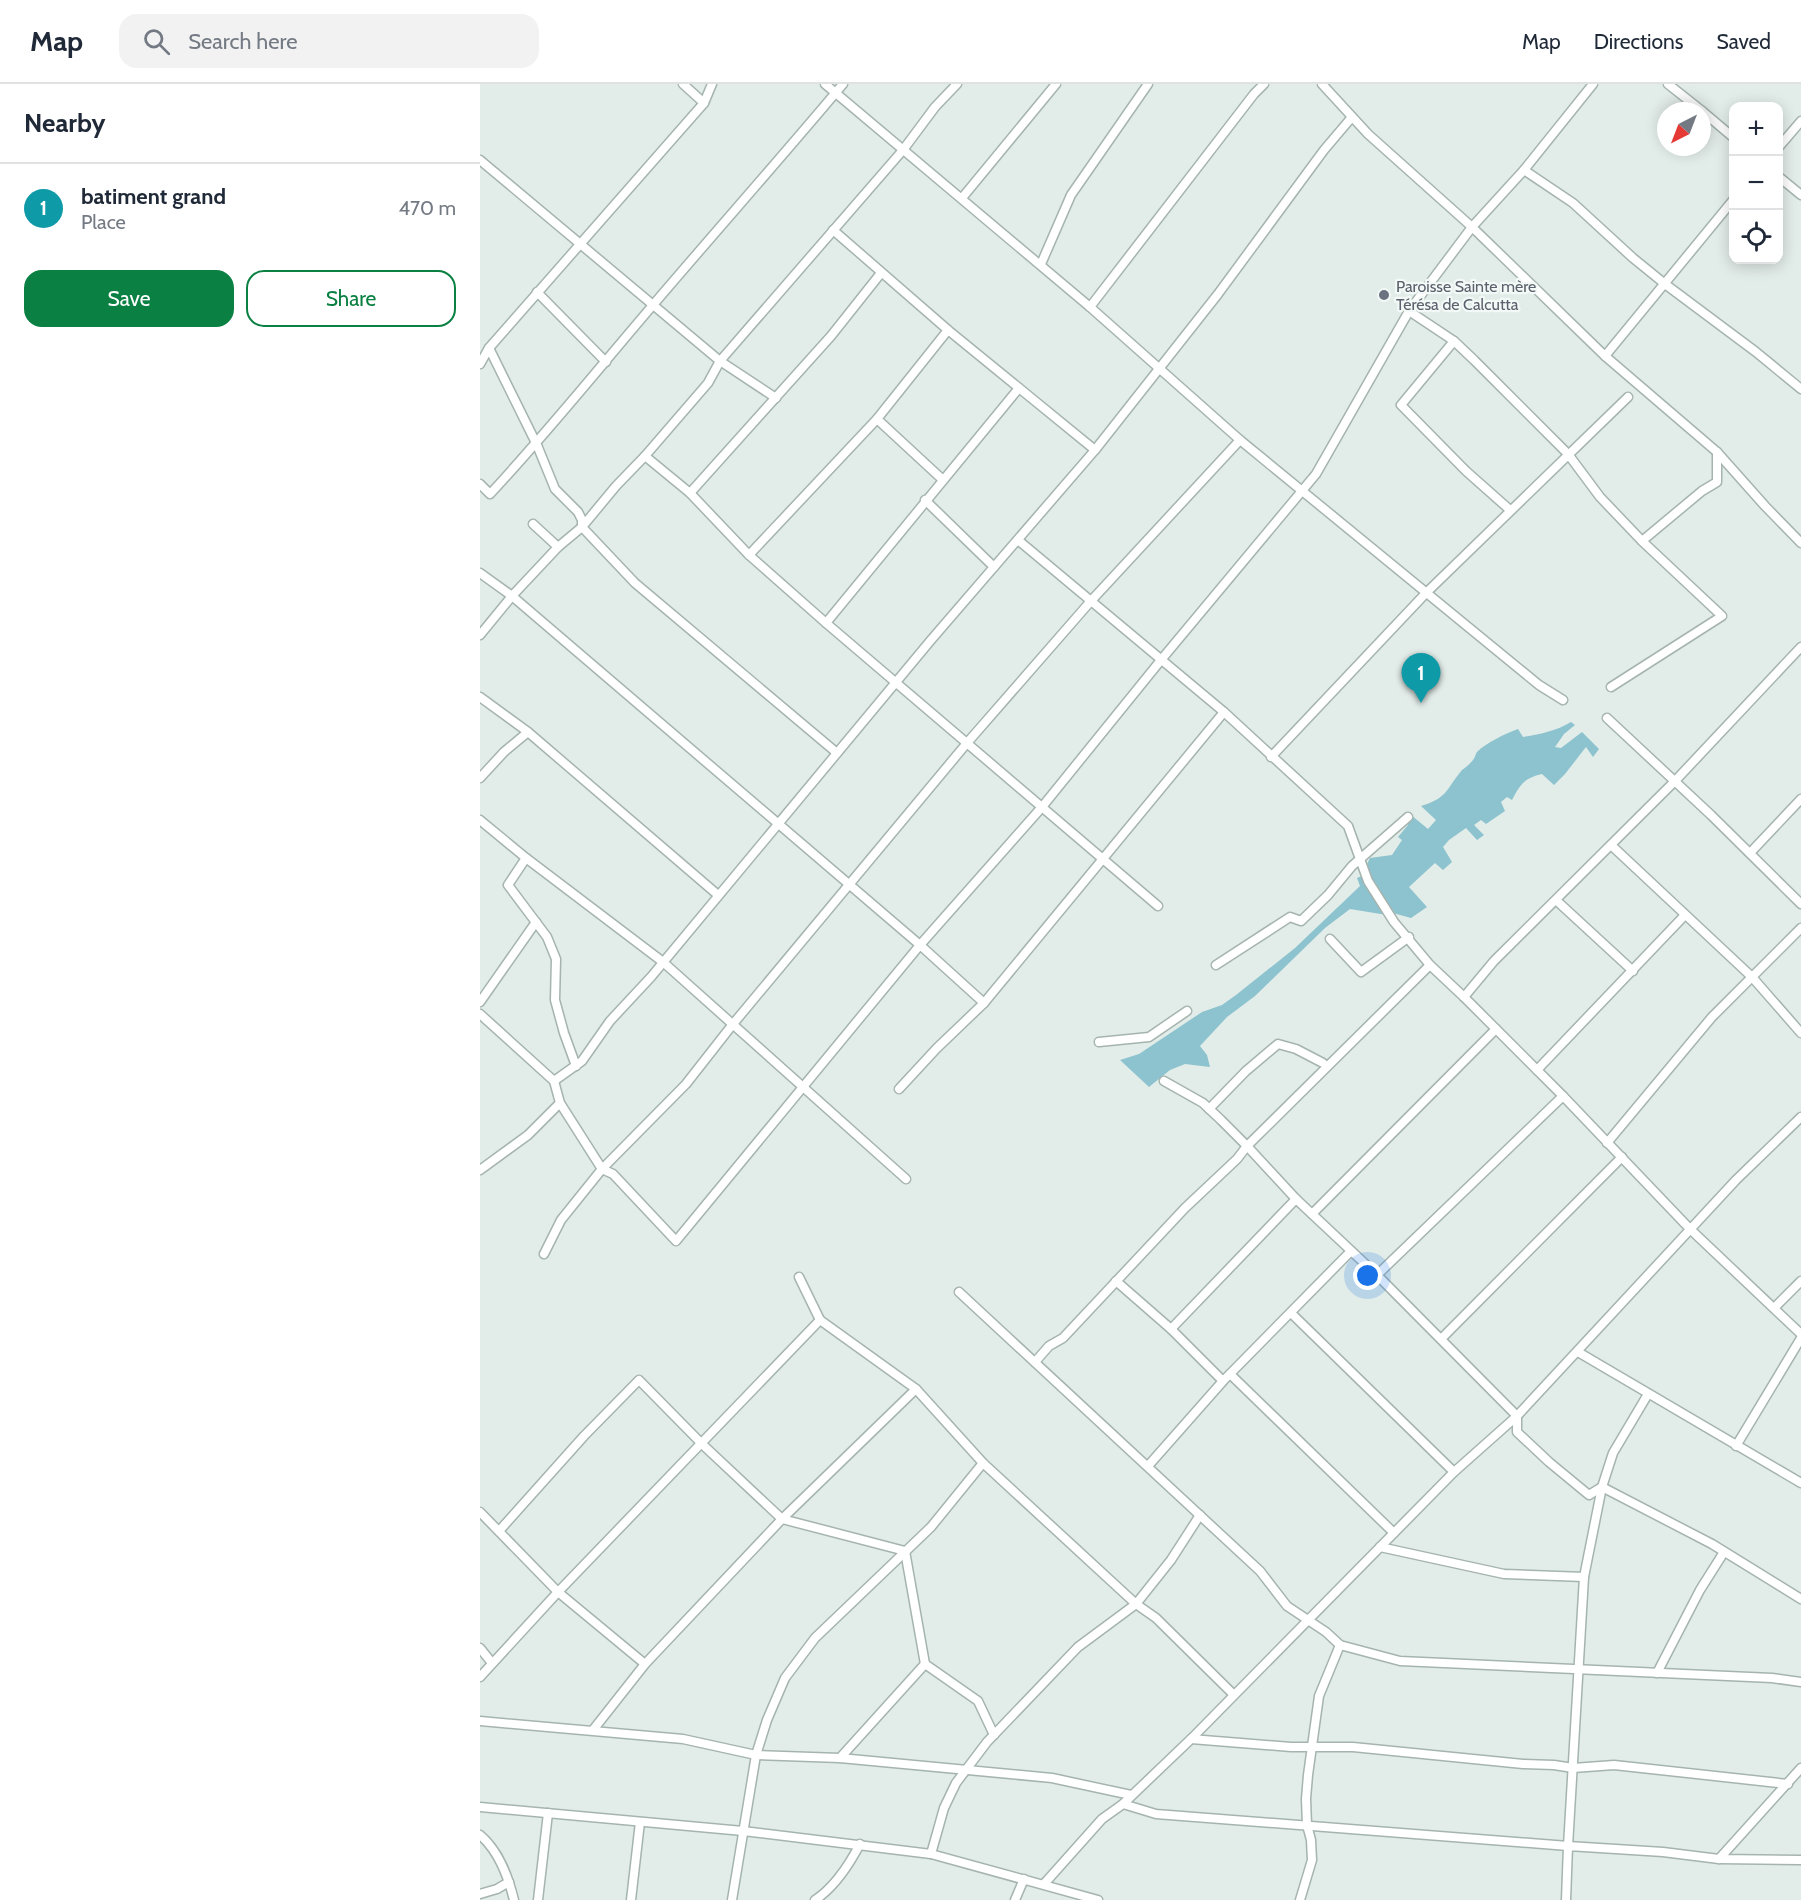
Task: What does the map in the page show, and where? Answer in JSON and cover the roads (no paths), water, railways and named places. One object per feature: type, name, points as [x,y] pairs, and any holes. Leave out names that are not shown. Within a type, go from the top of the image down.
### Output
[{"type":"street","points":[[683,84],[704,103]]},
{"type":"street","points":[[480,364],[489,348],[537,292],[704,103],[712,84]]},
{"type":"street","points":[[825,84],[1041,264],[1239,440],[1539,686],[1563,700]]},
{"type":"street","points":[[480,484],[490,494],[537,445],[652,306],[799,138],[843,84]]},
{"type":"street","points":[[480,635],[512,596],[558,547],[582,527],[645,456],[708,382],[720,361],[903,150],[935,107],[957,84]]},
{"type":"street","points":[[962,198],[1056,84]]},
{"type":"street","points":[[1041,264],[1071,195],[1148,84]]},
{"type":"street","points":[[1090,307],[1264,84]]},
{"type":"street","points":[[1322,84],[1352,117],[1472,227],[1605,356],[1717,452],[1801,543]]},
{"type":"street","points":[[480,1014],[554,1081],[560,1103],[602,1168],[613,1174],[676,1241],[920,945],[1042,807],[1302,492],[1316,474],[1409,311],[1472,227],[1524,170],[1593,84]]},
{"type":"street","points":[[1668,84],[1691,102]]},
{"type":"street","points":[[554,1081],[582,1061],[610,1021],[651,977],[837,753],[1095,450],[1218,294],[1323,150],[1352,117]]},
{"type":"street","points":[[1711,119],[1729,134]]},
{"type":"street","points":[[1783,143],[1801,122]]},
{"type":"street","points":[[480,160],[720,361],[776,398]]},
{"type":"street","points":[[1524,170],[1573,202],[1665,284],[1801,389]]},
{"type":"street","points":[[1783,179],[1801,195]]},
{"type":"street","points":[[1605,356],[1729,206]]},
{"type":"street","points":[[833,230],[948,330],[1095,450]]},
{"type":"street","points":[[690,493],[831,336],[881,273]]},
{"type":"street","points":[[537,292],[606,362]]},
{"type":"street","points":[[1409,311],[1454,341],[1568,454],[1600,497],[1642,541],[1722,616],[1611,687]]},
{"type":"street","points":[[749,555],[877,419],[948,330]]},
{"type":"street","points":[[1454,341],[1401,405],[1466,471],[1510,510]]},
{"type":"street","points":[[489,348],[537,445],[555,489],[578,512],[582,520],[582,527],[635,583],[837,753]]},
{"type":"street","points":[[826,623],[1019,388]]},
{"type":"street","points":[[1271,757],[1426,593],[1628,397]]},
{"type":"street","points":[[877,419],[943,480]]},
{"type":"street","points":[[544,1254],[561,1220],[602,1168],[686,1084],[733,1024],[967,743],[1090,602],[1239,440]]},
{"type":"street","points":[[1642,541],[1702,491],[1717,482],[1717,452]]},
{"type":"street","points":[[645,456],[690,493],[749,555],[826,623],[1158,906]]},
{"type":"street","points":[[925,500],[994,567]]},
{"type":"street","points":[[533,524],[558,547]]},
{"type":"street","points":[[1018,540],[1224,712],[1348,826],[1368,881],[1379,900],[1430,965],[1563,1096],[1690,1229],[1774,1307],[1801,1336],[1736,1446]]},
{"type":"street","points":[[480,573],[512,596],[920,945],[984,1003]]},
{"type":"street","points":[[1464,997],[1494,962],[1675,781],[1801,647]]},
{"type":"street","points":[[480,697],[528,732],[718,895]]},
{"type":"street","points":[[899,1089],[984,1003],[1224,712]]},
{"type":"street","points":[[1606,718],[1675,781],[1801,904]]},
{"type":"street","points":[[480,778],[504,752],[528,732]]},
{"type":"street","points":[[1750,853],[1801,799]]},
{"type":"street","points":[[1216,965],[1290,917],[1300,921],[1328,895],[1360,859],[1408,816]]},
{"type":"street","points":[[480,820],[526,858],[663,962],[906,1179]]},
{"type":"street","points":[[1611,845],[1752,977],[1801,1034]]},
{"type":"street","points":[[526,858],[508,885],[547,937],[556,959],[555,1000],[576,1066]]},
{"type":"street","points":[[1557,901],[1633,971]]},
{"type":"street","points":[[1537,1070],[1685,915]]},
{"type":"street","points":[[480,1002],[536,922]]},
{"type":"street","points":[[1607,1143],[1712,1017],[1801,928]]},
{"type":"street","points":[[1330,939],[1361,972],[1408,937]]},
{"type":"street","points":[[1035,1362],[1049,1346],[1063,1338],[1185,1208],[1237,1159],[1247,1146],[1430,965]]},
{"type":"street","points":[[1099,1042],[1149,1037],[1187,1011]]},
{"type":"street","points":[[1312,1214],[1497,1029]]},
{"type":"street","points":[[1209,1109],[1246,1071],[1278,1044],[1296,1049],[1323,1063]]},
{"type":"street","points":[[1164,1081],[1203,1103],[1296,1199],[1377,1275],[1517,1416],[1517,1432],[1589,1495],[1602,1487]]},
{"type":"street","points":[[1377,1275],[1563,1096]]},
{"type":"street","points":[[480,1170],[528,1135],[560,1103]]},
{"type":"street","points":[[1044,1884],[1102,1819],[1123,1804],[1191,1739],[1475,1451],[1517,1416],[1736,1180],[1801,1118]]},
{"type":"street","points":[[1441,1339],[1622,1157]]},
{"type":"street","points":[[1171,1329],[1296,1199]]},
{"type":"street","points":[[1148,1466],[1227,1378],[1351,1251]]},
{"type":"street","points":[[799,1277],[820,1320],[916,1389],[983,1463],[1136,1604],[1156,1618],[1234,1695]]},
{"type":"street","points":[[1116,1281],[1227,1378],[1394,1533]]},
{"type":"street","points":[[1774,1307],[1801,1281]]},
{"type":"street","points":[[959,1292],[1260,1571],[1287,1606],[1326,1632],[1340,1646],[1400,1661],[1772,1678],[1801,1682]]},
{"type":"street","points":[[1291,1313],[1454,1472]]},
{"type":"street","points":[[480,1677],[558,1592],[820,1320]]},
{"type":"street","points":[[1578,1352],[1801,1483]]},
{"type":"street","points":[[499,1531],[584,1436],[639,1380],[702,1444],[782,1519],[905,1551]]},
{"type":"street","points":[[593,1730],[645,1664],[782,1519],[916,1389]]},
{"type":"street","points":[[1566,1900],[1584,1577],[1602,1487],[1613,1453],[1648,1394]]},
{"type":"street","points":[[732,1900],[756,1755],[767,1720],[785,1678],[815,1638],[931,1527],[983,1463]]},
{"type":"street","points":[[1602,1487],[1725,1552],[1798,1597],[1801,1586]]},
{"type":"street","points":[[480,1512],[558,1592],[645,1664]]},
{"type":"street","points":[[931,1854],[944,1808],[956,1783],[967,1769],[994,1735],[1078,1647],[1136,1604],[1171,1560],[1200,1515]]},
{"type":"street","points":[[1380,1547],[1504,1574],[1584,1577]]},
{"type":"street","points":[[905,1551],[925,1664],[978,1701],[994,1735]]},
{"type":"street","points":[[1657,1673],[1700,1590],[1725,1552]]},
{"type":"street","points":[[1300,1900],[1312,1860],[1311,1840],[1307,1825],[1308,1775],[1319,1696],[1340,1646]]},
{"type":"street","points":[[480,1648],[492,1663]]},
{"type":"street","points":[[840,1758],[925,1664]]},
{"type":"street","points":[[480,1721],[683,1738],[756,1755],[840,1758],[1052,1778],[1131,1795]]},
{"type":"street","points":[[1191,1739],[1312,1747],[1353,1747],[1573,1768],[1614,1765],[1788,1784]]},
{"type":"street","points":[[1719,1859],[1801,1768]]},
{"type":"street","points":[[1123,1804],[1156,1814],[1664,1852],[1719,1859],[1801,1860]]},
{"type":"street","points":[[480,1807],[743,1831],[931,1854],[1098,1900]]},
{"type":"street","points":[[538,1900],[548,1813]]},
{"type":"street","points":[[631,1900],[640,1822]]},
{"type":"street","points":[[481,1837],[492,1845],[509,1882],[513,1900]]},
{"type":"street","points":[[816,1900],[837,1880],[852,1860],[860,1844]]},
{"type":"street","points":[[1015,1900],[1024,1878]]},
{"type":"street","points":[[480,1894],[497,1889],[509,1882]]},
{"type":"water","points":[[1571,722],[1575,725],[1564,734],[1555,747],[1561,748],[1582,732],[1599,749],[1593,757],[1586,747],[1554,785],[1542,774],[1527,780],[1520,786],[1512,800],[1507,797],[1501,802],[1505,811],[1486,824],[1481,820],[1474,825],[1484,835],[1477,840],[1466,828],[1449,840],[1443,847],[1452,862],[1443,870],[1435,863],[1409,887],[1427,907],[1411,918],[1393,913],[1373,888],[1366,866],[1370,858],[1392,855],[1402,840],[1398,837],[1408,825],[1411,815],[1428,829],[1436,820],[1421,806],[1442,796],[1462,770],[1474,759],[1477,752],[1486,745],[1518,729],[1523,737],[1548,732]]},
{"type":"water","points":[[1364,875],[1387,915],[1350,909],[1325,928],[1255,996],[1227,1017],[1200,1046],[1207,1055],[1210,1067],[1185,1064],[1170,1070],[1149,1087],[1120,1060],[1139,1054],[1202,1012],[1222,1005],[1236,995],[1295,948],[1360,886],[1357,878]]},
{"type":"place","name":"Paroisse Sainte mère Térésa de Calcutta","points":[[1384,295]]},
{"type":"place","name":"batiment grand","points":[[1421,703]]}]
